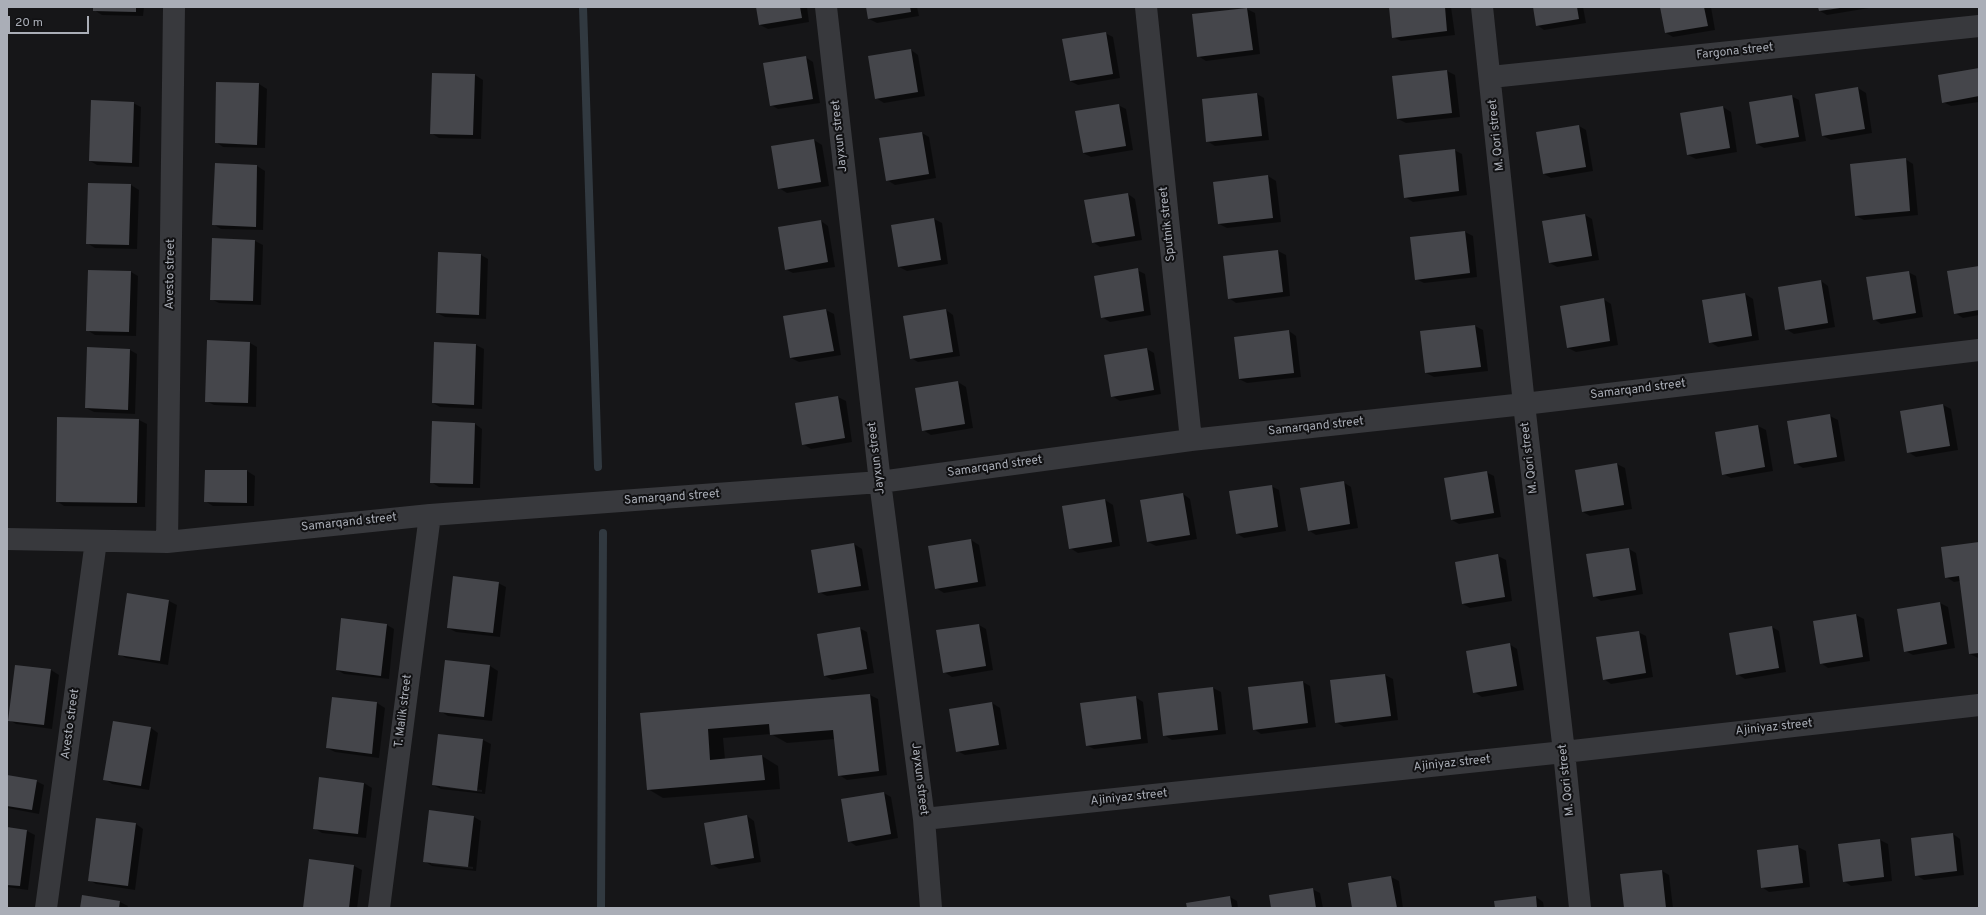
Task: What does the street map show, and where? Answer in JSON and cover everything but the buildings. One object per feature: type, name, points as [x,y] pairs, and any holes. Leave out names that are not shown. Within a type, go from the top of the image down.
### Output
[{"type":"street","name":"Avesto street","points":[[167,542],[174,7]]},
{"type":"street","name":"Jayxun street","points":[[826,7],[880,482],[924,819],[932,908]]},
{"type":"street","name":"Sputnik street","points":[[1146,7],[1191,440]]},
{"type":"street","name":"M. Qori street","points":[[1482,7],[1491,77],[1524,404],[1564,752],[1580,908]]},
{"type":"street","name":"Fargona street","points":[[1491,77],[1979,26]]},
{"type":"street","name":"Samarqand street","points":[[7,539],[167,542],[430,515],[880,482],[1191,440],[1524,404],[1979,350]]},
{"type":"street","name":"T. Malik street","points":[[379,908],[430,515]]},
{"type":"street","name":"Avesto street","points":[[46,908],[96,541]]},
{"type":"street","name":"Ajiniyaz street","points":[[924,819],[1564,752],[1979,705]]},
{"type":"waterway","points":[[583,7],[598,467]]},
{"type":"waterway","points":[[601,908],[603,533]]}]
